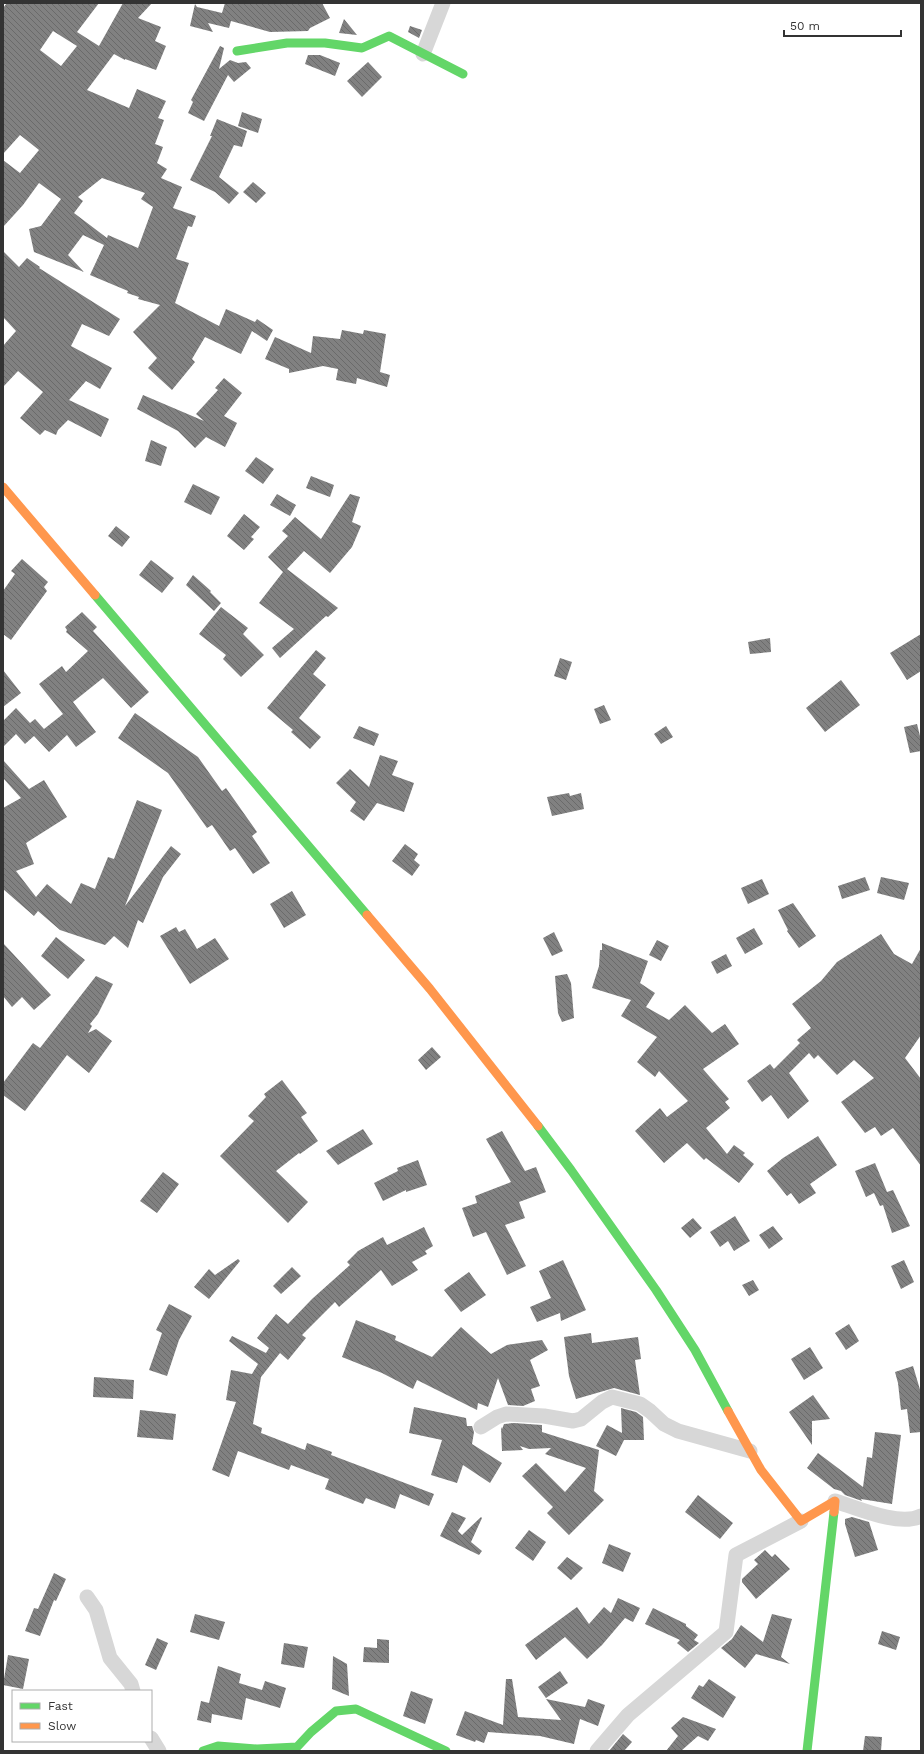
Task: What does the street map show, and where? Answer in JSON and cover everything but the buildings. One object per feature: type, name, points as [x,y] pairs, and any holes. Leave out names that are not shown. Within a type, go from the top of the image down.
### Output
[{"type":"street","points":[[423,54],[443,3]]},
{"type":"street","points":[[237,51],[286,43],[325,43],[362,48],[389,36],[463,74]]},
{"type":"street","points":[[3,487],[468,1036],[571,1170],[656,1290],[695,1350],[761,1470],[782,1499],[801,1521]]},
{"type":"street","points":[[482,1427],[496,1418],[506,1414],[538,1416],[573,1421],[581,1419],[602,1402],[612,1397],[640,1404],[664,1424],[678,1431],[750,1451]]},
{"type":"street","points":[[807,1751],[835,1501]]},
{"type":"street","points":[[597,1751],[628,1715],[726,1632],[736,1555],[801,1521],[835,1501],[898,1520],[916,1519],[921,1516]]},
{"type":"street","points":[[87,1597],[96,1610],[110,1658],[131,1684],[133,1690]]},
{"type":"street","points":[[203,1751],[218,1746],[258,1748],[297,1747],[311,1732],[336,1711],[356,1709],[446,1751]]},
{"type":"street","points":[[152,1740],[159,1751]]},
{"type":"traffic: fast","points":[[237,51],[287,43],[325,43],[362,48],[389,36],[463,74]]},
{"type":"traffic: fast","points":[[95,595],[367,915]]},
{"type":"traffic: fast","points":[[538,1126],[656,1290],[695,1350],[728,1411]]},
{"type":"traffic: fast","points":[[807,1751],[834,1512]]},
{"type":"traffic: fast","points":[[203,1751],[218,1746],[257,1749],[297,1747],[311,1732],[336,1711],[356,1709],[446,1751]]},
{"type":"traffic: slow","points":[[3,487],[95,595]]},
{"type":"traffic: slow","points":[[367,915],[430,989],[538,1126]]},
{"type":"traffic: slow","points":[[728,1411],[761,1470],[801,1521],[835,1501],[834,1512]]}]
